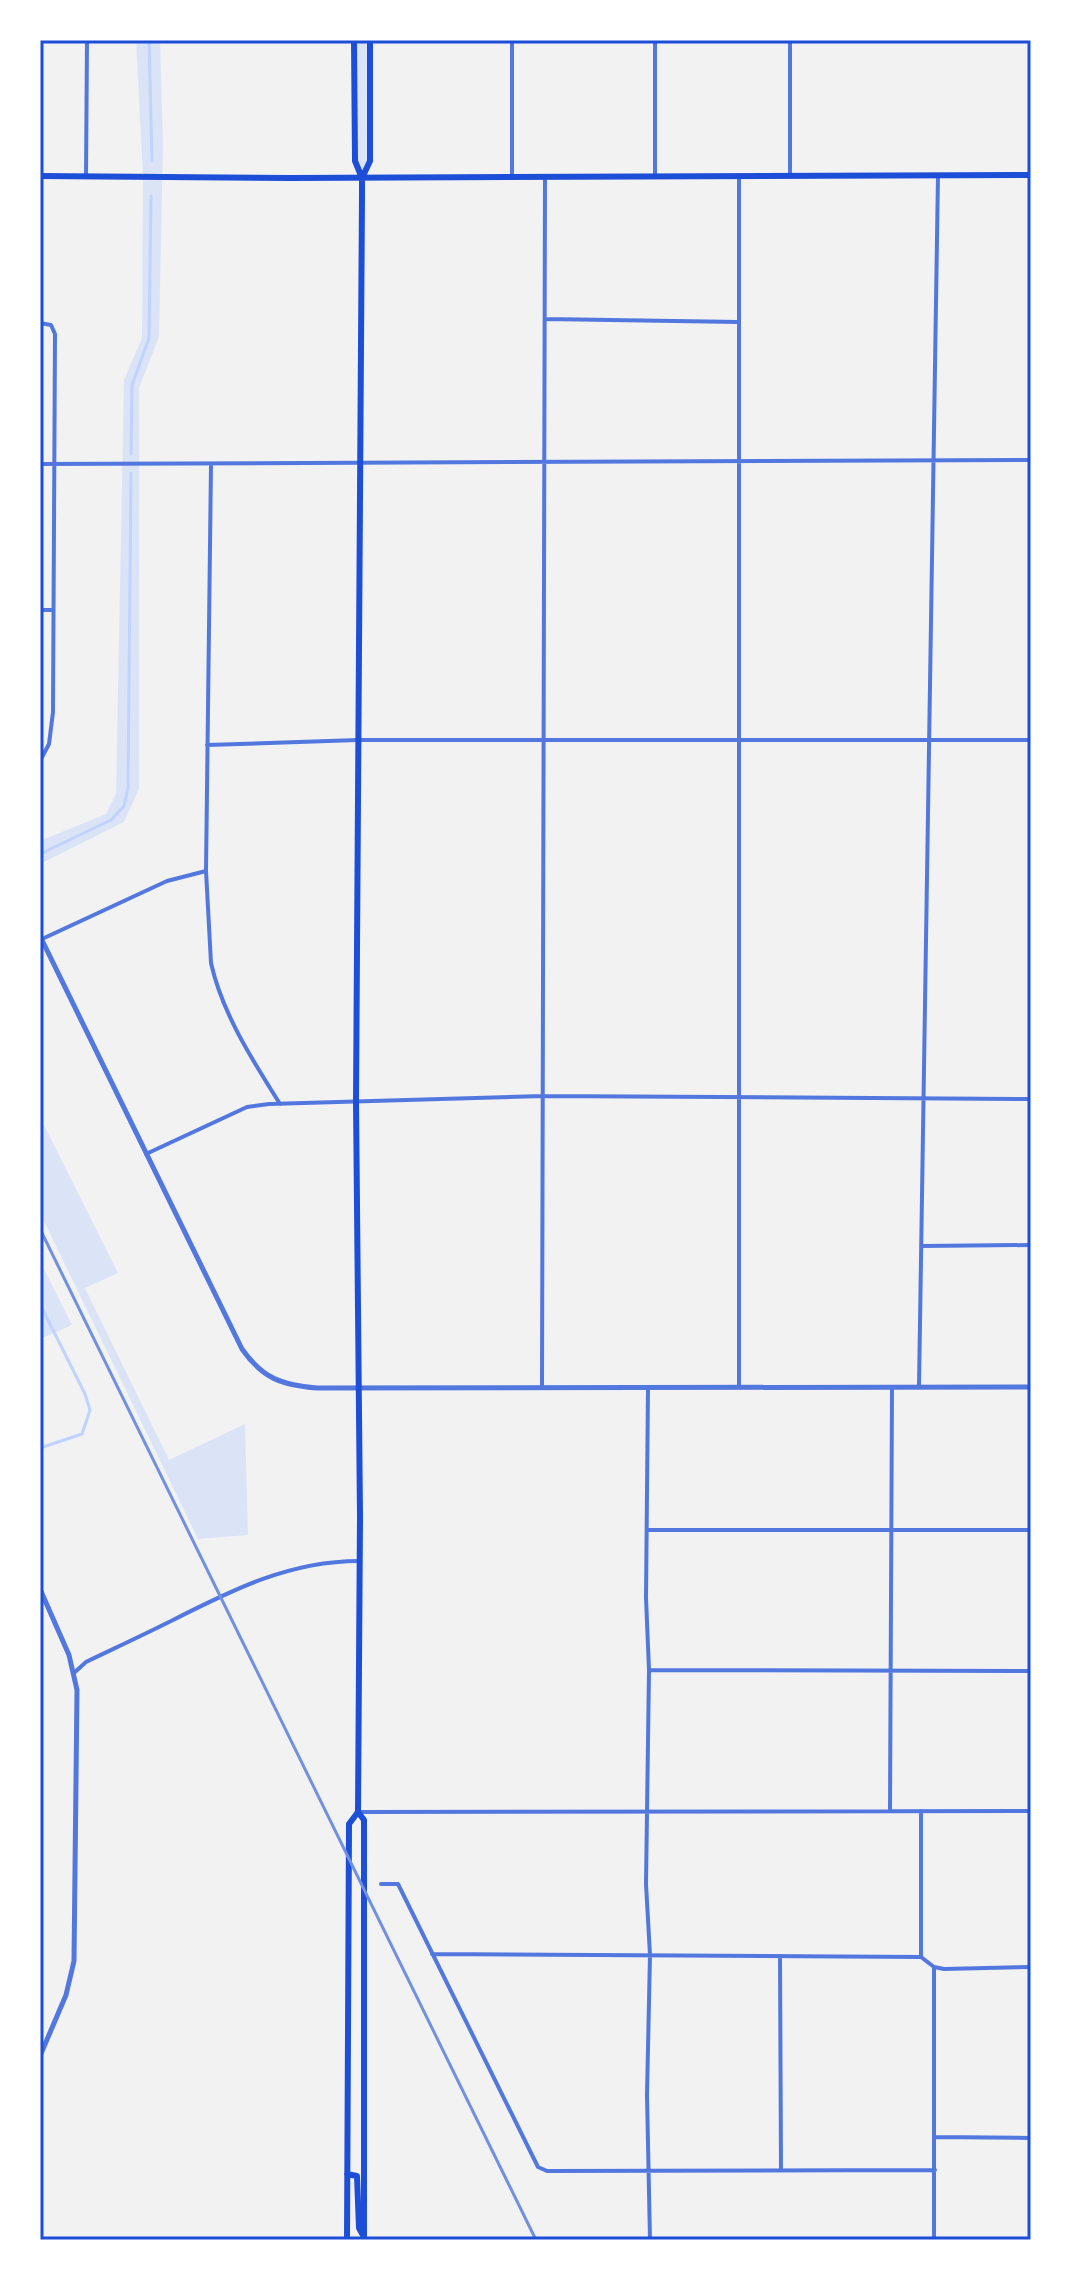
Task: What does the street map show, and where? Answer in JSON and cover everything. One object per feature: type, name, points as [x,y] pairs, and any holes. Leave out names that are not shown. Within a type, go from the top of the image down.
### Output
[{"type":"main road","points":[[348,2239],[349,1824],[358,1812],[359,1561],[356,1101],[362,178],[355,161],[354,40]]},
{"type":"main road","points":[[362,178],[370,161],[370,40]]},
{"type":"main road","points":[[40,176],[1031,175]]},
{"type":"main road","points":[[358,1812],[364,1820],[366,1894],[364,2238]]},
{"type":"main road","points":[[347,2174],[357,2176],[359,2228],[364,2238]]},
{"type":"street","points":[[86,176],[87,40]]},
{"type":"street","points":[[512,40],[512,177]]},
{"type":"street","points":[[655,40],[655,177]]},
{"type":"street","points":[[790,40],[790,175]]},
{"type":"street","points":[[919,1387],[938,175]]},
{"type":"street","points":[[739,176],[739,1387]]},
{"type":"street","points":[[542,1386],[545,177]]},
{"type":"street","points":[[545,319],[739,322]]},
{"type":"street","points":[[40,323],[51,325],[55,334],[53,712],[49,744],[40,761]]},
{"type":"street","points":[[40,464],[1031,460]]},
{"type":"street","points":[[211,465],[206,871],[211,963],[248,1049],[280,1104]]},
{"type":"street","points":[[40,610],[52,610]]},
{"type":"street","points":[[207,745],[358,740],[1031,740]]},
{"type":"street","points":[[206,871],[167,881],[41,938],[232,1330],[251,1362],[282,1384],[317,1388],[1031,1387]]},
{"type":"street","points":[[146,1154],[247,1107],[280,1104],[543,1096],[1031,1099]]},
{"type":"street","points":[[921,1246],[1031,1245]]},
{"type":"street","points":[[648,1387],[646,1884],[650,1955],[650,2240]]},
{"type":"street","points":[[890,1811],[892,1387]]},
{"type":"street","points":[[648,1530],[1031,1530]]},
{"type":"street","points":[[75,1672],[86,1662],[256,1580],[291,1568],[323,1562],[359,1561]]},
{"type":"street","points":[[40,1589],[75,1672],[79,1722],[74,1961],[66,1995],[40,2056]]},
{"type":"street","points":[[649,1670],[1031,1671]]},
{"type":"street","points":[[921,1811],[921,1957]]},
{"type":"street","points":[[358,1812],[1031,1811]]},
{"type":"street","points":[[381,1884],[398,1884],[534,2162],[547,2171],[935,2170]]},
{"type":"street","points":[[432,1954],[921,1957],[934,1967],[1031,1967]]},
{"type":"street","points":[[780,1955],[781,2169]]},
{"type":"street","points":[[934,1967],[934,2240]]},
{"type":"street","points":[[934,2137],[1031,2138]]},
{"type":"shaded area","points":[[136,40],[160,40],[163,145],[159,337],[139,388],[139,789],[124,822],[40,864],[40,841],[106,814],[116,794],[124,380],[142,338],[143,177]]},
{"type":"shaded area","points":[[354,40],[370,40],[370,161],[362,178],[355,161]]},
{"type":"shaded area","points":[[40,1117],[118,1273],[85,1288],[169,1460],[245,1424],[248,1535],[198,1539],[40,1213]]},
{"type":"shaded area","points":[[40,1261],[72,1325],[40,1339]]},
{"type":"waterway","points":[[149,40],[152,161]]},
{"type":"waterway","points":[[131,454],[132,385],[149,338],[151,196]]},
{"type":"waterway","points":[[40,854],[111,820],[124,806],[128,788],[131,473]]},
{"type":"waterway","points":[[40,1304],[90,1410],[82,1434],[40,1448]]},
{"type":"railway","points":[[40,1229],[536,2240]]}]
